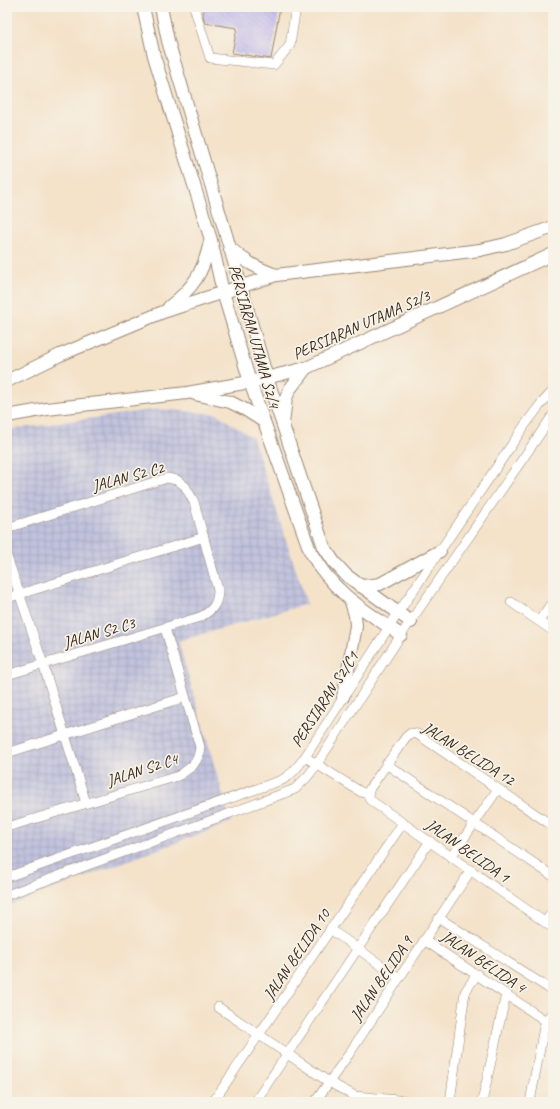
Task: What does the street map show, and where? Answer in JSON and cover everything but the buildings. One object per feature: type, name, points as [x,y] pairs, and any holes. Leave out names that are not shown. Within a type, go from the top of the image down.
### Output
[{"type":"main road","name":"PERSIARAN UTAMA S2/4","points":[[143,7],[154,56],[211,240],[224,292],[250,382],[310,551],[317,565],[333,585],[352,602],[401,636]]},
{"type":"main road","name":"PERSIARAN UTAMA S2/4","points":[[161,7],[168,41],[267,378],[324,547],[334,562],[346,575],[411,622]]},
{"type":"main road","points":[[7,382],[60,355],[163,312],[276,275],[480,250],[506,244],[553,227]]},
{"type":"main road","points":[[163,312],[182,296],[196,279],[206,260],[211,240]]},
{"type":"main road","points":[[230,248],[252,266],[276,275]]},
{"type":"main road","name":"PERSIARAN UTAMA S2/3","points":[[7,416],[47,409],[187,393],[250,382],[306,368],[553,254]]},
{"type":"main road","points":[[283,428],[286,398],[290,389],[306,368]]},
{"type":"main road","points":[[187,393],[230,402],[263,421]]},
{"type":"main road","points":[[360,586],[373,586],[380,584],[440,551]]},
{"type":"main road","points":[[343,697],[356,626],[352,602]]},
{"type":"street","points":[[194,9],[210,58],[274,65],[290,45],[296,7]]},
{"type":"street","name":"PERSIARAN S2/C1","points":[[7,877],[282,780],[296,770],[398,613],[525,425],[553,391]]},
{"type":"street","name":"PERSIARAN S2/C1","points":[[7,895],[144,844],[190,829],[295,789],[306,779],[317,764],[401,636],[553,415]]},
{"type":"street","name":"JALAN S2 C2","points":[[7,528],[167,478],[177,480],[186,486],[194,502],[218,590],[218,599],[214,608],[200,617]]},
{"type":"street","points":[[7,598],[204,537]]},
{"type":"street","points":[[7,557],[43,664],[86,803]]},
{"type":"street","points":[[539,621],[553,601]]},
{"type":"street","points":[[511,602],[553,631]]},
{"type":"street","name":"JALAN S2 C3","points":[[7,675],[200,617]]},
{"type":"street","name":"JALAN S2 C4","points":[[7,827],[178,776],[192,767],[199,758],[200,747],[165,628]]},
{"type":"street","points":[[7,753],[185,697]]},
{"type":"street","name":"JALAN BELIDA 12","points":[[368,794],[370,788],[406,736],[411,733],[417,734],[553,826]]},
{"type":"street","name":"JALAN BELIDA 1","points":[[305,756],[361,792],[368,794],[370,800],[553,928]]},
{"type":"street","points":[[386,764],[553,876]]},
{"type":"street","points":[[451,857],[498,789]]},
{"type":"street","name":"JALAN BELIDA 10","points":[[213,1102],[403,823]]},
{"type":"street","points":[[255,1102],[357,948],[430,842]]},
{"type":"street","name":"JALAN BELIDA 9","points":[[315,1102],[471,870]]},
{"type":"street","points":[[545,922],[553,911]]},
{"type":"street","points":[[439,918],[553,991]]},
{"type":"street","points":[[330,930],[399,978]]},
{"type":"street","name":"JALAN BELIDA 4","points":[[424,940],[546,1021]]},
{"type":"street","points":[[450,1102],[466,992],[476,974]]},
{"type":"street","points":[[482,1102],[506,994]]},
{"type":"street","points":[[218,1007],[329,1082],[355,1096],[419,1102]]},
{"type":"street","points":[[530,1102],[540,1042],[546,1021],[553,1012]]},
{"type":"shaded area","points":[[158,409],[217,414],[253,438],[307,604],[178,641],[231,822],[7,906],[7,430]]}]
